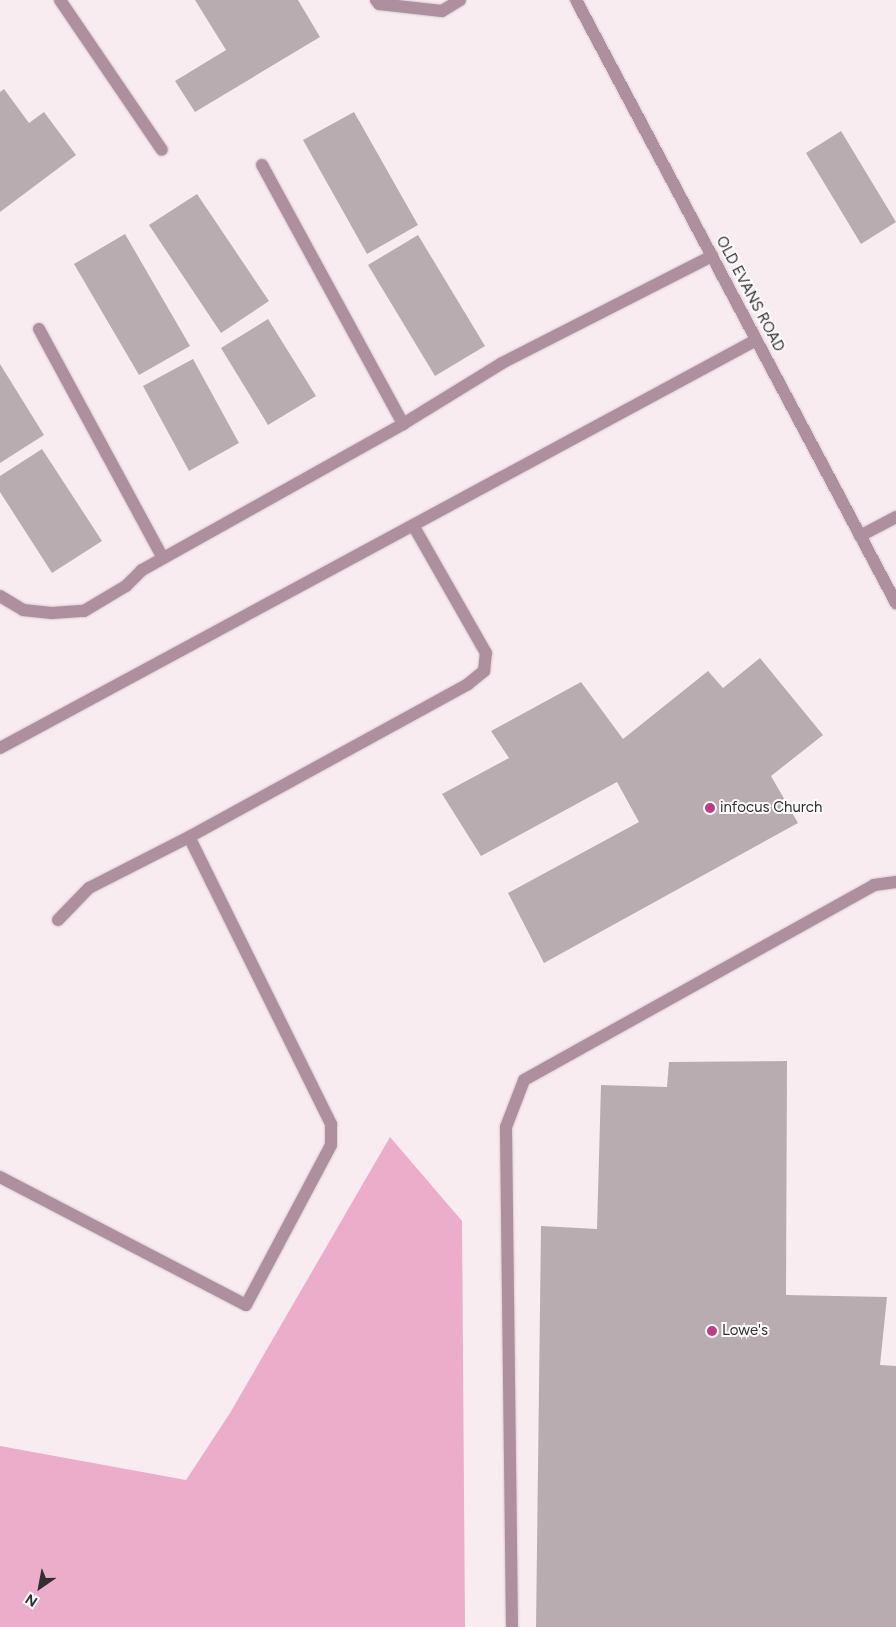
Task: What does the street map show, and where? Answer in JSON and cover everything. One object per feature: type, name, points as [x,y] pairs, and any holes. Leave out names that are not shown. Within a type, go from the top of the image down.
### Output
[{"type":"street","points":[[60,0],[162,150]]},
{"type":"street","points":[[376,0],[379,4],[442,11],[460,0]]},
{"type":"street","name":"OLD EVANS ROAD","points":[[576,0],[896,606]]},
{"type":"street","points":[[262,165],[402,424]]},
{"type":"street","points":[[0,596],[24,610],[52,613],[84,611],[126,586],[142,570],[402,424],[502,363],[712,256]]},
{"type":"street","points":[[40,329],[163,558]]},
{"type":"street","points":[[0,748],[756,340]]},
{"type":"street","points":[[860,536],[896,517]]},
{"type":"street","points":[[58,920],[89,888],[190,837],[468,684],[484,671],[486,653],[413,525]]},
{"type":"street","points":[[0,1177],[246,1305],[331,1145],[331,1124],[190,837]]},
{"type":"street","points":[[512,1627],[506,1127],[524,1080],[874,884],[896,882]]},
{"type":"shaded area","points":[[390,1137],[462,1221],[465,1627],[0,1627],[0,1446],[186,1480],[230,1413]]},
{"type":"building","points":[[195,0],[298,0],[320,37],[195,112],[175,81],[226,50]]},
{"type":"building","points":[[4,89],[29,123],[44,112],[76,155],[0,212],[0,92]]},
{"type":"building","points":[[354,112],[418,225],[367,254],[303,140]]},
{"type":"building","points":[[841,131],[896,222],[861,244],[806,153]]},
{"type":"building","points":[[197,194],[269,301],[221,333],[149,225]]},
{"type":"building","points":[[125,234],[190,346],[139,375],[74,264]]},
{"type":"building","points":[[418,235],[485,346],[435,376],[368,265]]},
{"type":"building","points":[[268,319],[316,396],[268,425],[221,348]]},
{"type":"building","points":[[193,359],[239,443],[189,471],[143,386]]},
{"type":"building","points":[[0,364],[44,435],[0,463]]},
{"type":"building","points":[[42,449],[102,541],[52,573],[0,492],[0,476]]},
{"type":"building","name":"infocus Church","points":[[760,658],[823,735],[771,776],[798,823],[544,963],[508,893],[639,822],[617,782],[481,856],[442,794],[509,758],[491,731],[581,682],[623,739],[708,671],[723,688]]},
{"type":"building","name":"Lowe's","points":[[787,1061],[786,1295],[887,1297],[880,1365],[896,1366],[896,1627],[536,1627],[541,1226],[597,1229],[601,1085],[667,1087],[669,1062]]},
{"type":"place","name":"infocus Church","points":[[710,808]]},
{"type":"place","name":"Lowe's","points":[[712,1331]]}]
